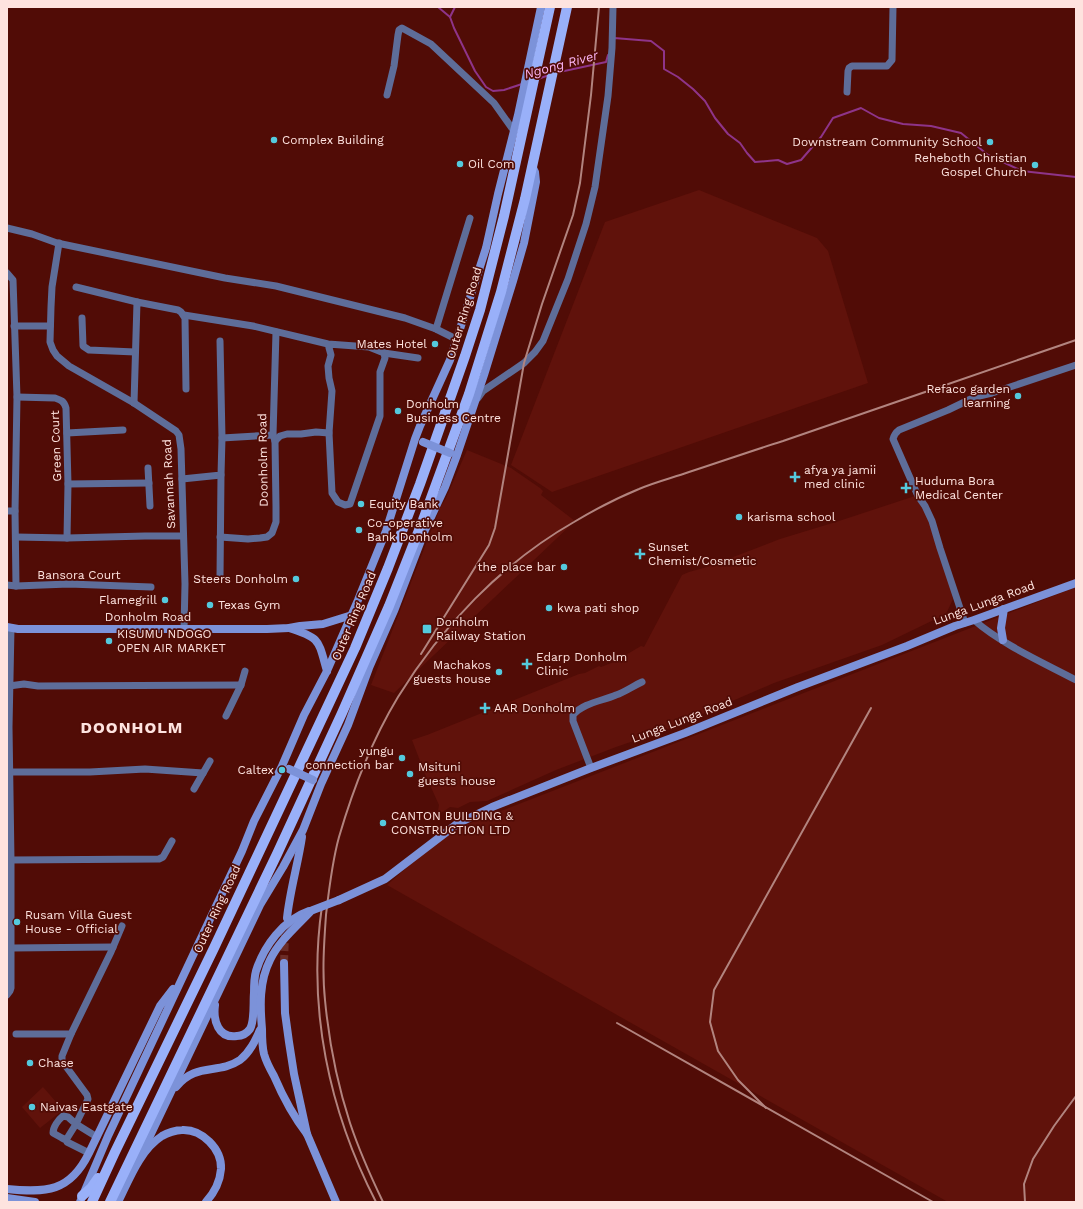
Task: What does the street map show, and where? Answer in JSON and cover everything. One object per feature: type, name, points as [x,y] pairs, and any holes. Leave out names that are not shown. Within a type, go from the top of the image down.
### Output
[{"type":"main road","points":[[533,63],[541,7]]},
{"type":"main road","name":"Outer Ring Road","points":[[92,1202],[214,948],[355,648],[426,469],[480,310],[504,216],[533,63],[550,7]]},
{"type":"main road","points":[[110,1202],[345,706],[389,606],[423,520],[480,362],[502,292],[532,166],[567,7]]},
{"type":"main road","name":"Outer Ring Road","points":[[81,1199],[108,1136],[242,850],[254,821],[286,767],[304,715],[327,671],[352,615],[386,531],[419,441],[420,426],[450,360],[486,248],[514,131],[522,115]]},
{"type":"main road","points":[[118,1202],[260,905],[303,830],[348,725],[369,668],[394,611],[425,530],[445,486],[453,454],[474,405],[524,244],[536,182],[535,172],[532,166]]},
{"type":"main road","points":[[419,441],[453,454]]},
{"type":"main road","name":"Lunga Lunga Road","points":[[215,1000],[214,1013],[219,1030],[226,1035],[234,1037],[244,1035],[252,1023],[256,972],[268,945],[278,932],[301,914],[339,900],[385,879],[457,824],[492,807],[685,733],[798,687],[965,623],[1076,583]]},
{"type":"main road","points":[[1003,640],[1001,628],[1004,609]]},
{"type":"main road","points":[[288,628],[323,624],[352,615]]},
{"type":"main road","name":"Donholm Road","points":[[9,628],[184,630],[288,628]]},
{"type":"main road","points":[[288,628],[307,634],[318,642],[322,650],[327,671]]},
{"type":"main road","points":[[286,767],[322,784]]},
{"type":"main road","points":[[287,918],[299,860],[303,830]]},
{"type":"main road","name":"Lunga Lunga Road","points":[[307,1134],[295,1118],[265,1058],[262,1047],[260,1008],[261,988],[274,953],[290,933],[312,910]]},
{"type":"main road","points":[[284,963],[285,1012],[289,1042],[294,1074],[307,1134],[336,1202]]},
{"type":"main road","points":[[7,1189],[41,1191],[63,1184],[77,1173],[90,1153],[160,1006],[182,977]]},
{"type":"main road","points":[[167,1098],[189,1075],[224,1067],[239,1060],[252,1048],[262,1027]]},
{"type":"main road","points":[[138,1161],[151,1146],[163,1136],[182,1130],[194,1132],[201,1136],[213,1146],[219,1156],[221,1168],[219,1180],[215,1190],[206,1202]]},
{"type":"main road","points":[[81,1199],[91,1188],[115,1152]]},
{"type":"main road","points":[[7,1198],[36,1202]]},
{"type":"street","points":[[474,405],[482,391],[524,363],[543,342],[568,279],[591,208],[600,158],[608,96],[614,7]]},
{"type":"street","points":[[847,92],[849,68],[852,66],[887,66],[892,60],[893,7]]},
{"type":"street","points":[[388,95],[399,30],[402,28],[432,44],[494,103],[514,131]]},
{"type":"street","points":[[436,329],[470,218]]},
{"type":"street","points":[[7,228],[59,243],[225,278],[276,286],[405,318],[436,329],[456,339]]},
{"type":"street","points":[[14,326],[50,326],[52,288],[59,243]]},
{"type":"street","points":[[7,273],[13,280],[17,397],[15,511],[16,586]]},
{"type":"street","points":[[76,287],[137,302],[178,310],[184,315],[253,326],[328,344],[369,348],[384,353],[418,358]]},
{"type":"street","points":[[134,403],[137,302]]},
{"type":"street","points":[[184,315],[186,389]]},
{"type":"street","points":[[82,318],[83,346],[87,349],[135,352]]},
{"type":"street","name":"Savannah Road","points":[[50,326],[50,342],[53,350],[68,366],[134,403],[176,431],[179,435],[182,479],[185,584],[184,630]]},
{"type":"street","name":"Doonholm Road","points":[[220,537],[248,539],[267,537],[272,533],[276,522],[274,438],[276,332]]},
{"type":"street","points":[[220,341],[222,438],[220,578]]},
{"type":"street","points":[[328,344],[331,355],[328,366],[332,391],[329,433],[332,493],[338,502],[345,505],[350,504],[380,416],[380,372],[385,358],[384,353]]},
{"type":"street","points":[[965,623],[932,521],[908,475],[893,440],[894,436],[899,430],[948,410],[974,397],[992,393],[1076,365]]},
{"type":"street","name":"Green Court","points":[[17,397],[55,398],[61,399],[65,403],[68,484],[67,538]]},
{"type":"street","points":[[67,433],[123,430]]},
{"type":"street","points":[[222,438],[274,438],[287,434],[316,432],[329,433]]},
{"type":"street","points":[[7,461],[16,462]]},
{"type":"street","points":[[148,468],[150,506]]},
{"type":"street","points":[[182,479],[221,475]]},
{"type":"street","points":[[68,484],[149,483]]},
{"type":"street","points":[[7,511],[15,511]]},
{"type":"street","points":[[16,537],[67,538],[183,536]]},
{"type":"street","name":"Bansora Court","points":[[7,585],[69,584],[151,586]]},
{"type":"street","points":[[974,620],[1003,640],[1076,680]]},
{"type":"street","points":[[7,995],[11,988],[12,948],[9,909],[11,860],[8,727],[9,628]]},
{"type":"street","points":[[226,716],[241,685],[245,671]]},
{"type":"street","points":[[591,768],[573,715],[577,710],[617,695],[642,682]]},
{"type":"street","points":[[9,686],[24,684],[38,686],[241,685]]},
{"type":"street","points":[[194,789],[210,761]]},
{"type":"street","points":[[10,772],[90,772],[146,769],[203,773]]},
{"type":"street","points":[[11,860],[159,859],[163,857],[172,841]]},
{"type":"street","points":[[66,1140],[76,1124],[88,1099],[87,1095],[62,1061],[62,1056],[122,926]]},
{"type":"street","points":[[12,948],[113,947]]},
{"type":"street","points":[[16,1034],[71,1034]]},
{"type":"street","points":[[90,1153],[52,1133],[53,1129],[60,1118],[64,1116],[68,1117],[76,1124],[97,1137]]},
{"type":"shaded area","points":[[699,190],[817,238],[828,251],[868,383],[552,492],[511,465],[605,222]]},
{"type":"shaded area","points":[[467,450],[511,468],[540,488],[543,491],[541,495],[575,521],[394,693],[371,685],[440,508],[446,498]]},
{"type":"shaded area","points":[[918,495],[929,519],[948,578],[953,599],[946,614],[882,645],[774,683],[663,731],[556,770],[487,801],[470,802],[458,808],[450,807],[441,813],[438,811],[439,805],[412,740],[579,674],[585,673],[599,666],[601,667],[614,662],[641,646],[644,647],[682,575],[780,539]]},
{"type":"shaded area","points":[[1076,587],[1076,1202],[948,1202],[387,885],[455,829]]},
{"type":"shaded area","points":[[43,1087],[63,1110],[40,1128],[22,1107]]},
{"type":"waterway","name":"Ngong River","points":[[438,7],[450,17],[475,71],[486,87],[493,91],[504,90],[522,84]]},
{"type":"waterway","points":[[450,17],[455,7]]},
{"type":"waterway","name":"Ngong River","points":[[614,39],[651,41],[664,51],[664,69],[678,77],[705,101],[715,118],[728,134],[740,143],[755,162],[778,160],[787,164],[801,160],[821,137],[833,118],[861,108],[879,118],[903,124],[931,126],[961,133],[988,155],[1022,171],[1076,177]]},
{"type":"waterway","name":"Ngong River","points":[[555,73],[606,62],[608,55]]},
{"type":"waterway","name":"Ngong River","points":[[538,79],[549,75]]},
{"type":"tunnel","points":[[284,963],[285,935]]},
{"type":"railway","points":[[421,654],[489,545],[495,528],[524,363],[542,304],[573,215],[580,183],[591,95],[599,7]]},
{"type":"railway","points":[[383,1202],[365,1163],[345,1108],[334,1062],[324,989],[326,915],[331,876],[337,846],[344,819],[364,765],[380,730],[398,697],[434,646],[475,599],[522,557],[548,538],[614,500],[651,484],[783,441],[1076,340]]},
{"type":"railway","points":[[766,1108],[738,1080],[718,1051],[710,1022],[714,990],[871,708]]},
{"type":"railway","points":[[322,906],[318,944],[318,982],[320,1020],[326,1058],[334,1095],[346,1132],[376,1202]]},
{"type":"railway","points":[[617,1023],[933,1202]]},
{"type":"railway","points":[[1025,1202],[1024,1184],[1033,1159],[1054,1126],[1076,1096]]},
{"type":"place","name":"Complex Building","points":[[274,140]]},
{"type":"place","name":"Downstream Community School","points":[[990,142]]},
{"type":"place","name":"Oil Com","points":[[460,164]]},
{"type":"place","name":"Reheboth Christian Gospel Church","points":[[1035,165]]},
{"type":"place","name":"Mates Hotel","points":[[435,344]]},
{"type":"place","name":"Refaco garden learning","points":[[1018,396]]},
{"type":"place","name":"Donholm Business Centre","points":[[398,411]]},
{"type":"place","name":"afya ya jamii med clinic","points":[[795,477]]},
{"type":"place","name":"Huduma Bora Medical Center","points":[[906,488]]},
{"type":"place","name":"Equity Bank","points":[[361,504]]},
{"type":"place","name":"karisma school","points":[[739,517]]},
{"type":"place","name":"Co-operative Bank Donholm","points":[[359,530]]},
{"type":"place","name":"Sunset Chemist/Cosmetic","points":[[640,554]]},
{"type":"place","name":"the place bar","points":[[564,567]]},
{"type":"place","name":"Steers Donholm","points":[[296,579]]},
{"type":"place","name":"Flamegrill","points":[[165,600]]},
{"type":"place","name":"Texas Gym","points":[[210,605]]},
{"type":"place","name":"kwa pati shop","points":[[549,608]]},
{"type":"place","name":"Donholm Railway Station","points":[[427,629]]},
{"type":"place","name":"KISUMU NDOGO OPEN AIR MARKET","points":[[109,641]]},
{"type":"place","name":"Edarp Donholm Clinic","points":[[527,664]]},
{"type":"place","name":"Machakos guests house","points":[[499,672]]},
{"type":"place","name":"AAR Donholm","points":[[485,708]]},
{"type":"place","name":"yungu connection bar","points":[[402,758]]},
{"type":"place","name":"Caltex","points":[[282,770]]},
{"type":"place","name":"Msituni guests house","points":[[410,774]]},
{"type":"place","name":"CANTON BUILDING & CONSTRUCTION LTD","points":[[383,823]]},
{"type":"place","name":"Rusam Villa Guest House - Official","points":[[17,922]]},
{"type":"place","name":"Chase","points":[[30,1063]]},
{"type":"place","name":"Naivas Eastgate","points":[[32,1107]]},
{"type":"district","name":"DOONHOLM","points":[[132,727]]}]
